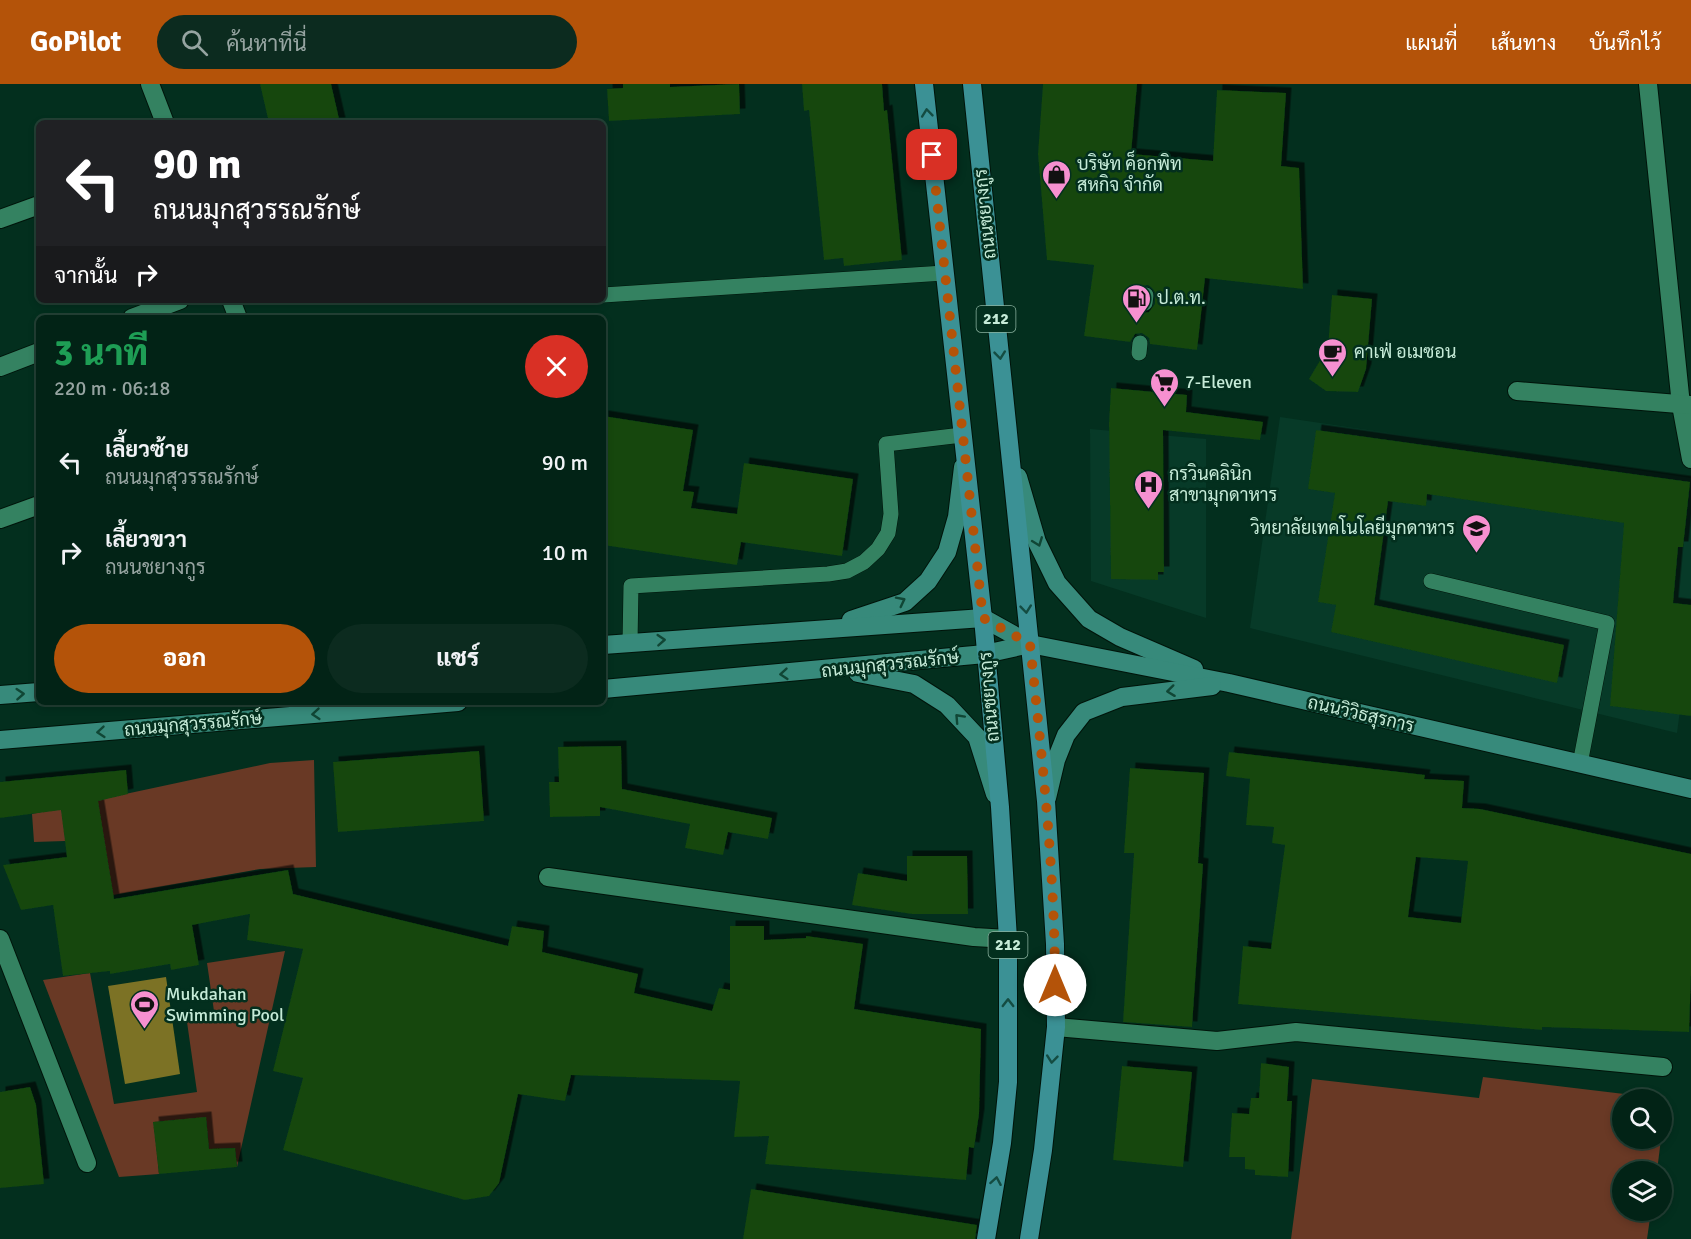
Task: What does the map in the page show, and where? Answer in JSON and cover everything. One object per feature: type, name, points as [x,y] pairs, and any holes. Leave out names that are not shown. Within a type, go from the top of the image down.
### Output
[{"type":"main road","name":"ถนนชยางกูร","points":[[924,84],[983,618],[1000,807],[1008,939],[1008,1082],[1002,1143],[986,1239]]},
{"type":"main road","name":"ถนนชยางกูร","points":[[972,84],[1046,801],[1055,944],[1056,1027],[1029,1239]]},
{"type":"main road","points":[[1009,446],[1036,542],[1057,583],[1089,619],[1120,637],[1229,683]]},
{"type":"main road","points":[[827,628],[905,602],[928,581],[947,552],[957,517],[964,456]]},
{"type":"main road","points":[[983,618],[1030,644]]},
{"type":"main road","name":"ถนนมุกสุวรรณรักษ์","points":[[606,645],[983,618]]},
{"type":"main road","name":"ถนนมุกสุวรรณรักษ์","points":[[606,689],[985,654],[1030,644]]},
{"type":"main road","name":"ถนนวิวิธสุรการ","points":[[1030,644],[1229,683],[1691,789]]},
{"type":"main road","points":[[836,669],[914,684],[947,705],[977,737],[1000,807]]},
{"type":"main road","points":[[1046,801],[1056,760],[1066,735],[1084,712],[1122,697],[1229,683]]},
{"type":"main road","points":[[0,695],[36,692]]},
{"type":"main road","name":"ถนนมุกสุวรรณรักษ์","points":[[0,740],[347,707],[391,705]]},
{"type":"street","points":[[150,84],[164,120]]},
{"type":"street","points":[[1648,84],[1691,459]]},
{"type":"street","points":[[0,219],[36,206]]},
{"type":"street","points":[[140,315],[172,303]]},
{"type":"street","points":[[0,367],[36,353]]},
{"type":"street","points":[[1517,391],[1686,405]]},
{"type":"street","points":[[0,519],[36,506]]},
{"type":"street","points":[[548,877],[974,937],[1008,939]]},
{"type":"street","points":[[0,939],[87,1163]]},
{"type":"street","points":[[1056,1027],[1216,1041],[1296,1032],[1663,1067]]},
{"type":"lane","points":[[606,295],[944,273]]},
{"type":"lane","points":[[630,643],[631,586],[828,574],[847,571],[864,562],[878,549],[888,532],[891,514],[886,444],[962,435]]},
{"type":"lane","points":[[1431,581],[1607,623],[1580,764]]},
{"type":"shaded area","name":"วิทยาลัยเทคโนโลยีมุกดาหาร","points":[[1280,417],[1691,478],[1691,629],[1677,733],[1250,628]]},
{"type":"shaded area","name":"กรวินคลินิก สาขามุกดาหาร","points":[[1090,429],[1206,439],[1206,618],[1091,581]]},
{"type":"shaded area","points":[[314,760],[316,867],[260,869],[113,895],[103,835],[65,841],[34,842],[32,814],[270,763]]},
{"type":"shaded area","points":[[285,951],[237,1167],[235,1148],[209,1149],[206,1118],[154,1122],[159,1174],[119,1177],[43,980],[90,973],[114,1104],[197,1092],[187,1022],[215,1018],[207,963]]},
{"type":"shaded area","name":"Mukdahan Swimming Pool","points":[[166,977],[180,1074],[125,1084],[108,986]]},
{"type":"shaded area","points":[[1483,1077],[1612,1093],[1612,1149],[1660,1149],[1658,1161],[1612,1161],[1612,1221],[1650,1221],[1647,1239],[1291,1239],[1312,1079],[1479,1098]]},
{"type":"building","points":[[260,84],[331,84],[339,120],[268,120]]},
{"type":"building","points":[[623,84],[670,84],[670,87],[739,84],[740,114],[609,121],[607,89],[623,88]]},
{"type":"building","points":[[802,84],[882,84],[884,111],[887,110],[902,260],[844,266],[843,258],[824,260],[809,110],[804,111]]},
{"type":"building","points":[[1043,84],[1137,84],[1131,154],[1213,161],[1217,90],[1286,93],[1281,166],[1299,168],[1303,289],[1205,278],[1197,350],[1150,344],[1149,338],[1142,333],[1135,334],[1130,342],[1084,336],[1094,265],[1047,260],[1038,154]],"holes":[[[1148,285],[1155,292],[1155,304],[1149,312],[1143,313],[1136,306],[1136,294],[1142,286]]]},
{"type":"building","points":[[1332,295],[1372,299],[1366,369],[1358,392],[1326,391],[1309,379],[1328,347]]},
{"type":"building","points":[[1111,388],[1187,395],[1186,412],[1263,422],[1260,440],[1163,430],[1164,572],[1158,572],[1158,580],[1111,579],[1109,423]]},
{"type":"building","points":[[606,416],[693,430],[683,491],[694,492],[691,508],[737,514],[744,463],[853,479],[842,556],[741,542],[737,565],[606,545]]},
{"type":"building","points":[[1316,430],[1690,482],[1683,547],[1678,547],[1673,603],[1691,605],[1691,716],[1610,706],[1624,523],[1427,494],[1426,506],[1388,501],[1374,605],[1564,645],[1557,683],[1331,632],[1336,605],[1318,602],[1335,493],[1308,489]]},
{"type":"building","points":[[621,746],[622,789],[772,818],[768,839],[728,832],[723,855],[685,848],[690,824],[600,807],[600,816],[550,817],[549,782],[559,782],[558,747]]},
{"type":"building","points":[[479,751],[484,821],[338,832],[333,762]]},
{"type":"building","points":[[1229,752],[1425,775],[1424,779],[1464,781],[1462,808],[1480,809],[1691,854],[1689,1032],[1542,1027],[1542,1030],[1238,1004],[1243,946],[1271,949],[1285,845],[1272,843],[1274,827],[1246,825],[1250,779],[1226,776]],"holes":[[[1416,857],[1468,861],[1461,923],[1408,917]]]},
{"type":"building","points":[[1130,768],[1204,773],[1198,863],[1203,864],[1192,1027],[1123,1022],[1134,853],[1124,853]]},
{"type":"building","points":[[126,770],[128,794],[98,801],[114,899],[288,870],[293,894],[508,946],[512,926],[544,931],[542,952],[638,974],[634,993],[712,1011],[719,988],[730,990],[730,926],[764,926],[764,940],[806,938],[806,936],[863,944],[854,1009],[981,1029],[979,1114],[974,1148],[969,1147],[966,1180],[765,1164],[769,1136],[734,1137],[740,1081],[571,1075],[565,1101],[518,1094],[499,1183],[489,1196],[465,1200],[283,1150],[303,1078],[273,1071],[303,949],[247,940],[250,914],[192,925],[199,965],[171,970],[170,964],[110,974],[110,971],[63,976],[53,905],[21,910],[3,865],[67,857],[61,810],[0,818],[0,782]]},
{"type":"building","points":[[907,856],[967,856],[968,914],[912,914],[852,905],[858,873],[907,881]]},
{"type":"building","points":[[1261,1063],[1289,1067],[1287,1101],[1292,1101],[1288,1177],[1255,1175],[1255,1170],[1245,1169],[1245,1157],[1229,1157],[1232,1113],[1249,1114],[1251,1098],[1259,1098]]},
{"type":"building","points":[[1122,1066],[1192,1072],[1183,1167],[1113,1160]]},
{"type":"building","points":[[30,1087],[36,1105],[44,1184],[0,1188],[0,1092]]},
{"type":"building","points":[[206,1117],[209,1149],[235,1148],[237,1167],[159,1174],[153,1122]]},
{"type":"building","points":[[751,1189],[977,1225],[975,1239],[743,1239]]},
{"type":"place","name":"บริษัท ค็อกพิท สหกิจ จำกัด","points":[[1056,200]]},
{"type":"place","name":"ป.ต.ท.","points":[[1136,324]]},
{"type":"place","name":"คาเฟ่ อเมซอน","points":[[1333,378]]},
{"type":"place","name":"7-Eleven","points":[[1164,408]]},
{"type":"place","name":"กรวินคลินิก สาขามุกดาหาร","points":[[1148,510]]},
{"type":"place","name":"วิทยาลัยเทคโนโลยีมุกดาหาร","points":[[1476,554]]},
{"type":"place","name":"Mukdahan Swimming Pool","points":[[145,1030]]},
{"type":"route","points":[[932,155],[983,618],[1030,644],[1046,801],[1055,944],[1055,985]]}]
